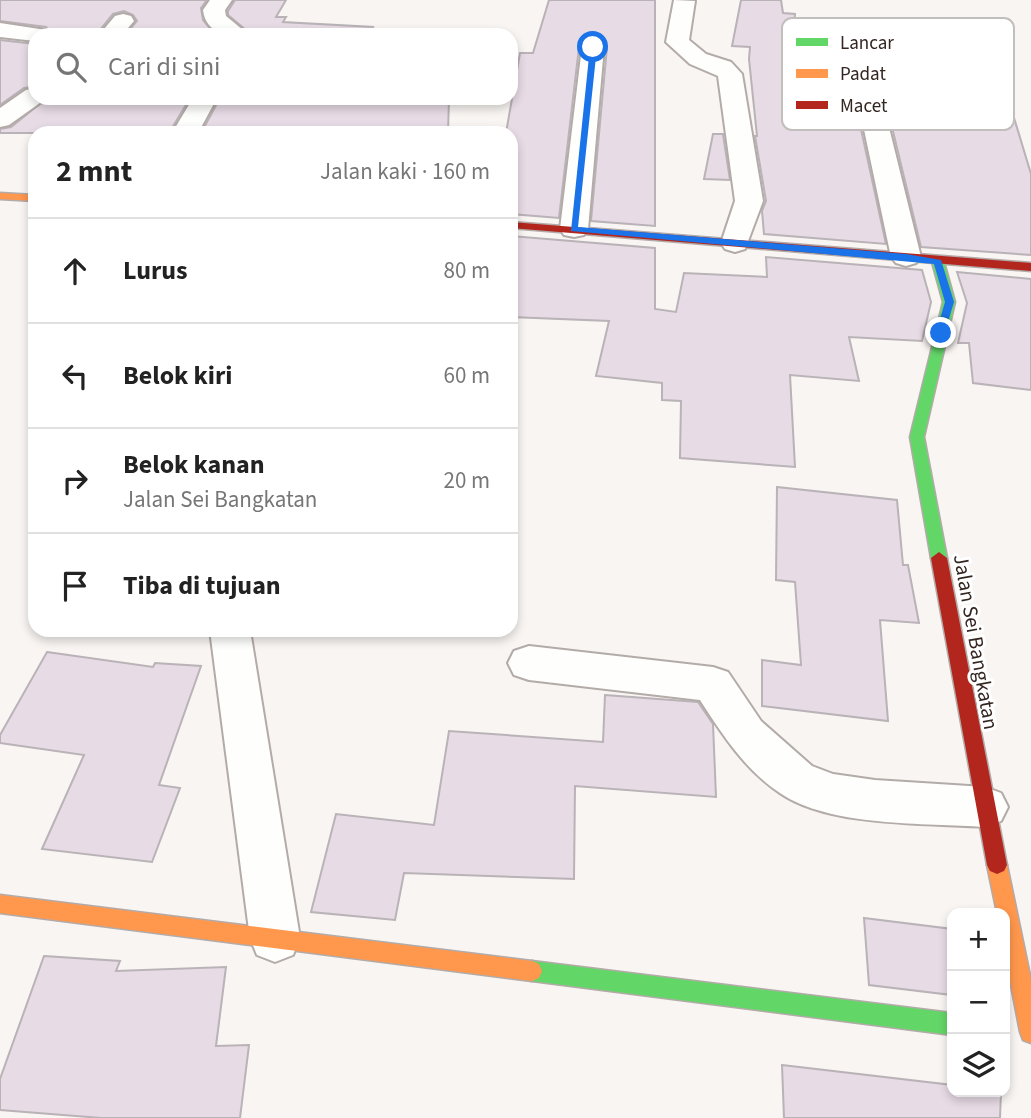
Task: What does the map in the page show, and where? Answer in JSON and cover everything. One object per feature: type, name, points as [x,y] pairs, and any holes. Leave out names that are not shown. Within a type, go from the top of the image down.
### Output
[{"type":"street","points":[[221,0],[214,10],[215,19],[228,28]]},
{"type":"street","points":[[684,1],[677,42],[698,59],[723,67],[730,74],[749,201],[735,243]]},
{"type":"street","points":[[0,30],[28,34]]},
{"type":"street","points":[[574,229],[593,47]]},
{"type":"street","points":[[0,120],[28,100]]},
{"type":"street","points":[[189,126],[201,105]]},
{"type":"street","points":[[877,130],[906,257]]},
{"type":"street","points":[[0,195],[28,197]]},
{"type":"street","points":[[518,225],[906,257],[938,262],[1031,267]]},
{"type":"street","name":"Jalan Sei Bangkatan","points":[[938,262],[949,302],[917,437],[985,807],[1031,1033]]},
{"type":"street","points":[[231,637],[275,938]]},
{"type":"street","points":[[529,663],[713,684],[745,734],[796,780],[830,794],[875,800],[985,807]]},
{"type":"street","points":[[0,904],[947,1023]]},
{"type":"street","points":[[1010,1031],[1031,1033]]},
{"type":"building","points":[[0,0],[207,0],[201,8],[203,20],[210,28],[131,28],[137,21],[133,15],[124,11],[113,14],[102,28],[47,28],[0,21]]},
{"type":"building","points":[[235,0],[286,0],[276,17],[286,17],[283,22],[373,27],[244,28],[228,15]]},
{"type":"building","points":[[549,0],[655,0],[655,226],[591,221],[607,47],[603,41],[594,37],[584,39],[579,47],[559,218],[518,215],[518,126],[507,126],[511,105],[518,105],[520,53],[533,53]]},
{"type":"building","points":[[741,0],[781,0],[783,13],[795,14],[795,18],[782,18],[782,130],[861,130],[886,244],[764,234],[762,211],[766,201],[755,136],[750,47],[732,46]]},
{"type":"building","points":[[0,40],[28,43],[28,87],[0,105]]},
{"type":"building","points":[[38,105],[186,105],[173,126],[28,126],[28,133],[0,133],[0,129],[11,127]]},
{"type":"building","points":[[216,105],[449,105],[448,126],[205,126]]},
{"type":"building","points":[[1014,118],[1031,174],[1031,255],[921,247],[893,130],[1014,130]]},
{"type":"building","points":[[713,134],[723,134],[730,180],[704,179]]},
{"type":"building","points":[[518,237],[655,248],[655,309],[676,312],[684,273],[767,277],[766,257],[922,270],[931,302],[922,341],[849,337],[859,381],[790,375],[795,467],[680,458],[681,401],[662,400],[662,383],[596,376],[609,321],[518,317]]},
{"type":"building","points":[[957,272],[1031,279],[1031,390],[973,383],[969,343],[958,343],[967,303]]},
{"type":"building","points":[[777,487],[897,500],[903,565],[908,565],[919,623],[880,620],[888,721],[762,706],[762,660],[801,665],[795,582],[776,580]]},
{"type":"building","points":[[47,652],[153,667],[155,663],[201,666],[159,785],[180,788],[152,862],[42,849],[84,755],[0,743],[0,735]]},
{"type":"building","points":[[605,695],[698,702],[713,724],[716,797],[575,786],[574,879],[404,873],[395,920],[311,912],[336,814],[434,825],[449,731],[603,742]]},
{"type":"building","points":[[864,918],[947,928],[947,994],[869,985]]},
{"type":"building","points":[[44,956],[120,961],[116,971],[226,967],[216,1046],[249,1045],[240,1118],[101,1118],[0,1110],[0,1079]]},
{"type":"building","points":[[782,1065],[947,1084],[947,1097],[1001,1097],[1000,1118],[784,1118]]},
{"type":"traffic: fast","points":[[938,262],[949,302],[917,437],[939,558]]},
{"type":"traffic: fast","points":[[532,971],[947,1023]]},
{"type":"traffic: slow","points":[[0,196],[28,198]]},
{"type":"traffic: slow","points":[[997,865],[1031,1032]]},
{"type":"traffic: slow","points":[[0,904],[532,971]]},
{"type":"traffic: jam","points":[[518,226],[1031,267]]},
{"type":"traffic: jam","points":[[939,558],[997,865]]},
{"type":"route","points":[[593,47],[574,229],[938,262],[949,302],[941,333]]}]
